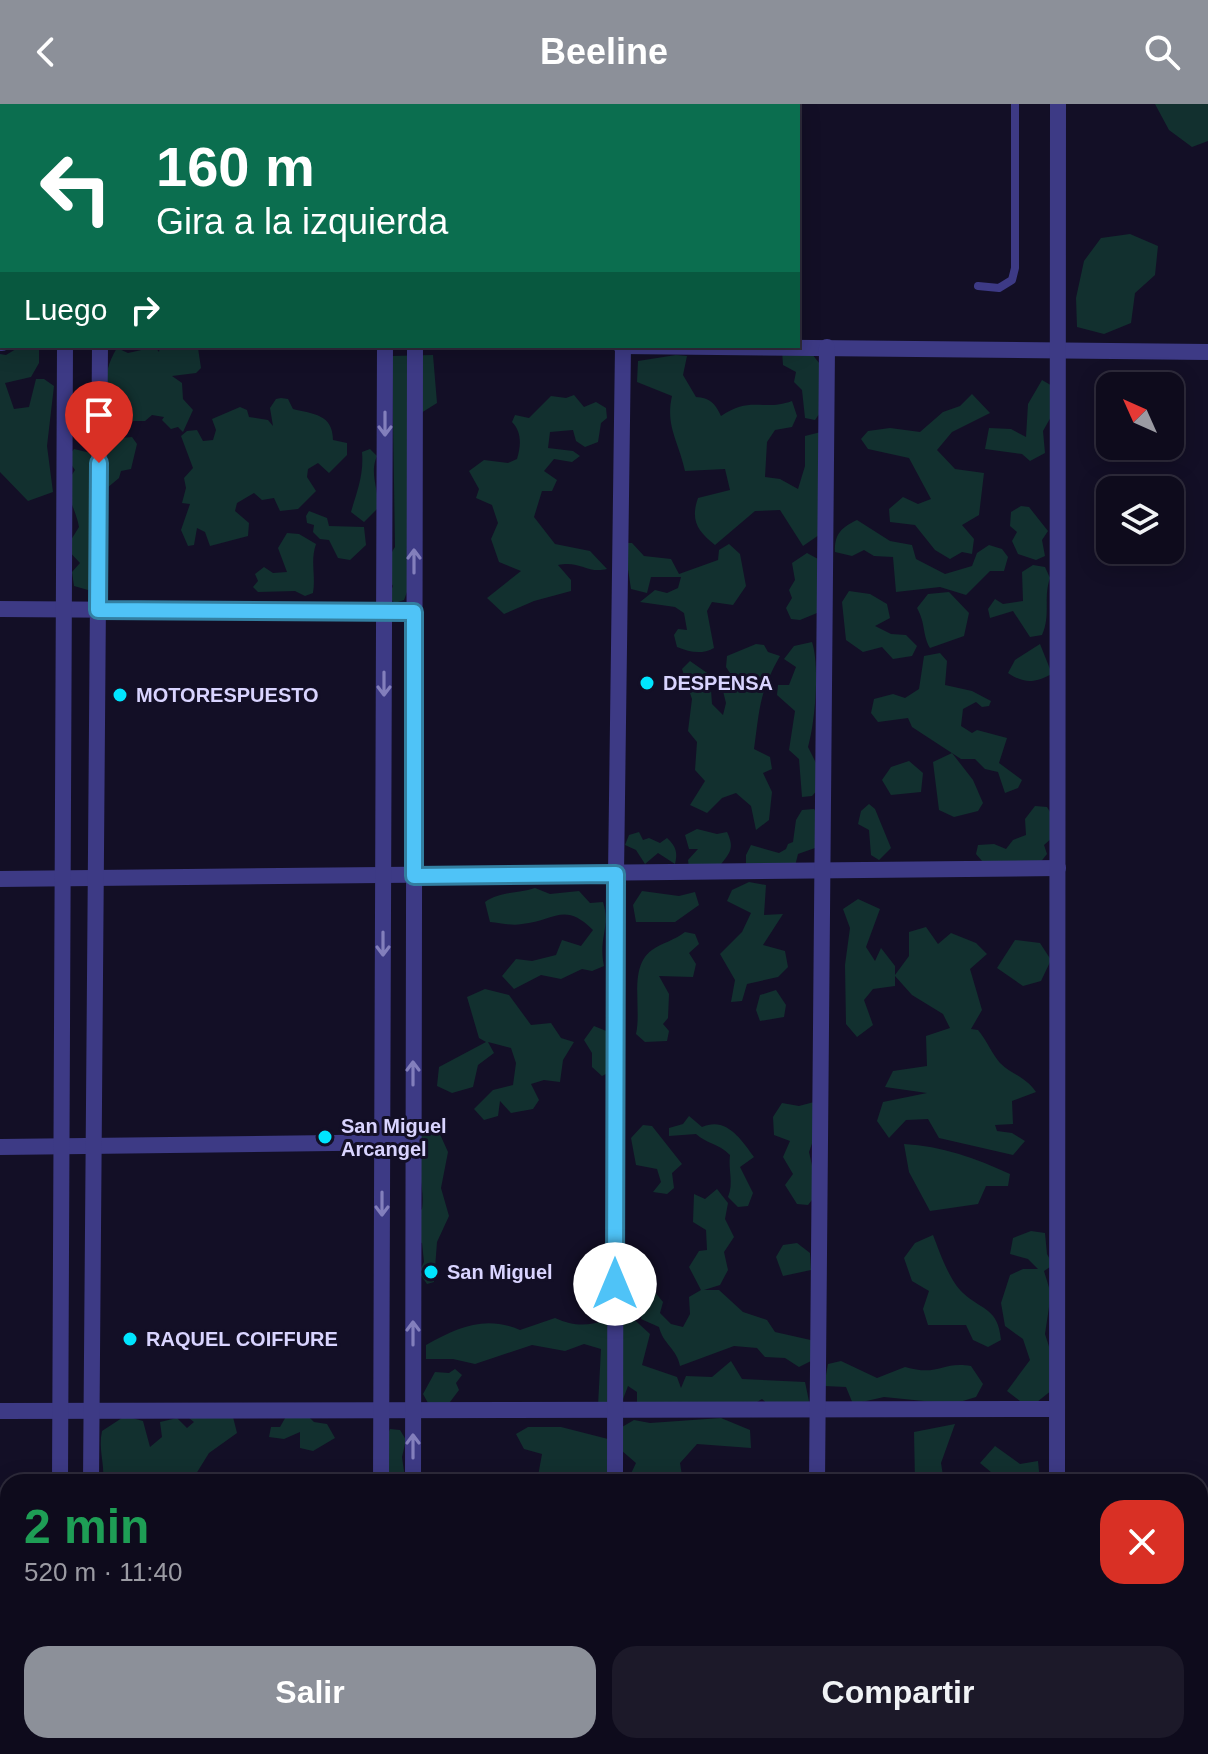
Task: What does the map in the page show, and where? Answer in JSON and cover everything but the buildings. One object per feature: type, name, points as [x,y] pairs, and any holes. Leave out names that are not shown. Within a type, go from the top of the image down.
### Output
[{"type":"street","points":[[1057,1474],[1058,104]]},
{"type":"street","points":[[800,347],[1208,352]]},
{"type":"street","points":[[817,1474],[827,347]]},
{"type":"street","points":[[60,1474],[65,348]]},
{"type":"street","points":[[91,1474],[100,348]]},
{"type":"street","points":[[381,1474],[385,348]]},
{"type":"street","points":[[413,1474],[415,348]]},
{"type":"street","points":[[615,1474],[616,874],[622,348]]},
{"type":"street","points":[[0,609],[414,612]]},
{"type":"street","points":[[0,879],[822,873],[1058,868]]},
{"type":"street","points":[[0,1147],[413,1142]]},
{"type":"street","points":[[0,1411],[1057,1409]]},
{"type":"lane","points":[[978,286],[999,288],[1012,280],[1015,268],[1015,104]]},
{"type":"green space","points":[[1155,104],[1208,104],[1208,141],[1192,147],[1169,130]]},
{"type":"green space","points":[[1130,234],[1158,246],[1155,275],[1135,293],[1131,323],[1104,334],[1077,327],[1076,298],[1084,261],[1101,238]]},
{"type":"green space","points":[[18,348],[39,348],[39,363],[31,377],[5,383],[14,409],[29,407],[36,379],[44,379],[54,386],[47,446],[53,492],[28,501],[0,472],[0,354],[6,355]]},
{"type":"green space","points":[[117,348],[128,353],[150,348],[159,352],[160,348],[198,348],[201,368],[196,373],[172,376],[182,383],[183,399],[193,410],[183,432],[178,427],[171,429],[162,420],[164,417],[152,415],[145,421],[130,421],[123,433],[113,429],[106,378],[111,358]]},
{"type":"green space","points":[[782,351],[812,354],[827,373],[824,407],[815,420],[805,418],[802,390],[794,382],[796,372],[783,365]]},
{"type":"green space","points":[[433,355],[437,403],[421,413],[407,592],[404,600],[395,603],[388,597],[393,586],[388,561],[395,547],[392,356]]},
{"type":"green space","points":[[687,356],[683,375],[696,397],[712,402],[721,416],[741,406],[792,401],[797,416],[792,427],[775,430],[767,442],[765,477],[780,479],[798,489],[805,466],[805,436],[821,432],[819,535],[803,546],[780,510],[755,511],[715,545],[700,530],[695,519],[698,498],[730,490],[725,469],[685,471],[671,425],[672,396],[637,382],[638,361]]},
{"type":"green space","points":[[1042,380],[1054,387],[1050,394],[1056,408],[1043,431],[1045,453],[1030,461],[1022,454],[985,449],[989,428],[1011,429],[1026,437],[1028,404]]},
{"type":"green space","points":[[972,394],[990,413],[952,432],[937,450],[955,469],[984,473],[979,515],[962,525],[974,539],[972,554],[962,552],[950,559],[935,550],[915,525],[890,522],[889,509],[903,497],[918,504],[931,499],[909,458],[868,449],[861,439],[868,431],[890,428],[920,432],[943,412],[960,406]]},
{"type":"green space","points":[[574,395],[584,407],[596,402],[606,408],[607,418],[601,423],[598,442],[585,447],[576,441],[573,430],[550,432],[548,448],[573,451],[580,456],[572,462],[554,459],[544,471],[557,480],[552,491],[542,491],[534,517],[555,544],[590,551],[607,569],[558,565],[571,580],[571,591],[534,601],[504,614],[487,598],[521,571],[499,562],[491,539],[498,523],[492,505],[476,498],[479,489],[469,471],[484,460],[508,463],[517,459],[520,439],[512,422],[515,415],[529,418],[551,396],[566,398]]},
{"type":"green space","points":[[276,399],[288,399],[293,409],[326,420],[333,440],[347,443],[347,455],[329,473],[318,463],[308,469],[307,477],[316,491],[298,509],[280,511],[274,498],[262,500],[254,493],[237,503],[235,511],[249,523],[248,536],[210,546],[205,532],[197,528],[194,545],[188,546],[181,530],[190,504],[182,503],[186,488],[184,478],[193,468],[181,436],[187,431],[197,430],[203,441],[213,440],[216,430],[212,419],[240,407],[247,410],[249,417],[268,420],[273,426],[270,408]]},
{"type":"green space","points":[[132,437],[137,444],[131,469],[121,471],[119,478],[107,488],[101,482],[100,444],[110,439]]},
{"type":"green space","points":[[74,449],[95,454],[90,507],[95,544],[89,560],[94,576],[88,590],[74,586],[72,572],[80,563],[66,548],[79,527],[69,492],[75,470],[67,458]]},
{"type":"green space","points":[[370,449],[377,456],[374,475],[378,508],[364,522],[351,512],[361,476],[362,452]]},
{"type":"green space","points":[[1021,506],[1029,507],[1048,531],[1042,540],[1045,556],[1036,560],[1018,554],[1012,541],[1017,532],[1010,526],[1011,512]]},
{"type":"green space","points":[[309,511],[327,518],[329,526],[364,527],[366,545],[350,560],[338,558],[329,540],[320,539],[313,532],[314,525],[307,523]]},
{"type":"green space","points":[[857,520],[890,541],[912,545],[916,559],[945,574],[972,566],[977,553],[989,545],[1002,549],[1008,557],[1004,571],[990,571],[966,595],[940,587],[896,592],[893,557],[874,556],[864,550],[852,556],[835,552],[840,532]]},
{"type":"green space","points":[[287,533],[299,534],[316,544],[313,593],[305,596],[295,591],[258,592],[253,587],[258,581],[255,574],[264,567],[273,573],[287,572],[278,548]]},
{"type":"green space","points":[[624,543],[632,543],[644,556],[671,559],[679,574],[718,560],[719,550],[729,544],[740,554],[746,586],[733,605],[712,602],[707,611],[714,648],[696,652],[677,647],[674,635],[678,629],[687,630],[684,613],[675,607],[640,602],[655,590],[667,593],[678,588],[681,577],[651,577],[647,593],[631,589]]},
{"type":"green space","points":[[807,553],[818,559],[817,613],[800,620],[791,619],[786,608],[792,598],[789,590],[795,580],[792,563]]},
{"type":"green space","points":[[1033,565],[1045,567],[1050,578],[1045,628],[1042,635],[1030,637],[1013,611],[990,618],[988,609],[995,599],[1003,604],[1023,601],[1022,572]]},
{"type":"green space","points":[[849,591],[870,594],[887,604],[890,618],[875,626],[891,634],[906,635],[917,646],[912,656],[893,659],[882,647],[863,652],[846,640],[842,602]]},
{"type":"green space","points":[[949,592],[969,613],[964,636],[930,648],[917,608],[928,594]]},
{"type":"green space","points":[[812,642],[816,694],[808,747],[818,767],[819,788],[812,796],[802,797],[799,759],[789,750],[795,711],[777,695],[778,685],[789,685],[796,667],[784,659],[794,646]]},
{"type":"green space","points":[[756,644],[764,645],[768,652],[780,656],[761,701],[754,749],[770,757],[772,769],[763,773],[772,792],[769,820],[756,830],[751,806],[736,793],[722,798],[707,813],[690,805],[705,781],[695,770],[697,742],[688,731],[692,699],[682,669],[690,661],[710,675],[712,704],[723,715],[726,703],[722,687],[732,676],[726,667],[727,656]]},
{"type":"green space","points":[[1040,644],[1052,674],[1030,681],[1008,673],[1015,660]]},
{"type":"green space","points":[[940,653],[947,661],[945,685],[972,691],[991,701],[989,706],[982,707],[976,702],[963,709],[961,726],[972,733],[977,730],[1007,738],[999,763],[1022,780],[1018,788],[1005,793],[998,772],[985,769],[975,759],[961,759],[912,727],[908,718],[878,722],[871,713],[874,699],[893,694],[905,698],[919,689],[924,656]]},
{"type":"green space","points":[[952,753],[973,780],[983,803],[978,811],[954,817],[939,810],[933,762]]},
{"type":"green space","points":[[909,761],[923,773],[921,792],[891,795],[882,780],[891,767]]},
{"type":"green space","points":[[869,804],[875,809],[891,848],[879,860],[871,855],[869,830],[858,824],[861,811]]},
{"type":"green space","points":[[1035,806],[1047,807],[1055,820],[1052,838],[1044,845],[1047,854],[1039,864],[982,861],[976,854],[978,845],[994,844],[1006,849],[1013,840],[1026,835],[1025,819]]},
{"type":"green space","points":[[814,809],[819,815],[815,823],[819,839],[815,848],[798,854],[795,866],[746,870],[746,855],[751,845],[779,853],[786,849],[793,842],[796,820],[802,810]]},
{"type":"green space","points":[[697,829],[717,834],[727,832],[731,848],[718,869],[689,868],[688,860],[698,849],[689,849],[685,835]]},
{"type":"green space","points":[[639,832],[643,840],[649,838],[660,843],[667,838],[676,850],[675,864],[658,853],[645,864],[636,850],[625,845],[629,835]]},
{"type":"green space","points":[[749,882],[766,885],[764,915],[783,914],[763,945],[785,951],[788,967],[778,977],[747,984],[742,1001],[731,1002],[735,980],[720,954],[742,932],[751,913],[727,901],[732,890]]},
{"type":"green space","points":[[535,888],[550,894],[579,891],[590,903],[603,902],[606,919],[602,948],[604,966],[592,971],[582,969],[561,979],[541,975],[514,989],[502,976],[516,959],[532,961],[556,955],[562,940],[581,946],[593,930],[574,916],[566,915],[518,925],[490,922],[485,902],[503,894]]},
{"type":"green space","points":[[642,891],[679,896],[695,892],[699,905],[675,922],[636,922],[633,905]]},
{"type":"green space","points":[[858,899],[880,909],[866,947],[875,961],[881,948],[895,966],[895,975],[909,956],[909,932],[926,927],[938,944],[951,933],[976,943],[987,954],[970,969],[982,1010],[971,1029],[978,1030],[1000,1063],[1036,1092],[1012,1101],[1013,1124],[995,1125],[997,1131],[1012,1133],[1025,1141],[1013,1155],[939,1138],[928,1119],[906,1120],[889,1138],[877,1121],[883,1102],[927,1093],[885,1087],[893,1071],[927,1066],[926,1036],[950,1028],[943,1014],[912,995],[895,976],[895,986],[873,989],[864,1000],[873,1025],[857,1037],[846,1024],[845,965],[850,928],[843,909]]},
{"type":"green space","points":[[685,932],[695,934],[699,944],[689,953],[696,964],[693,977],[659,976],[669,994],[668,1018],[663,1024],[669,1031],[667,1041],[645,1042],[636,1034],[640,967],[652,950]]},
{"type":"green space","points":[[1015,940],[1040,943],[1051,960],[1041,981],[1023,986],[997,968]]},
{"type":"green space","points":[[485,989],[509,995],[531,1025],[551,1023],[561,1038],[574,1042],[563,1060],[560,1082],[544,1080],[531,1084],[539,1100],[533,1109],[511,1113],[500,1101],[498,1116],[484,1120],[474,1109],[493,1090],[513,1085],[516,1063],[511,1048],[488,1042],[494,1053],[478,1065],[473,1087],[452,1093],[437,1086],[439,1067],[486,1042],[479,1038],[467,997]]},
{"type":"green space","points":[[776,990],[786,1005],[784,1017],[760,1021],[756,1010],[760,995]]},
{"type":"green space","points":[[594,1026],[616,1035],[616,1069],[602,1076],[592,1067],[592,1053],[584,1040]]},
{"type":"green space","points":[[814,1102],[815,1135],[809,1152],[818,1192],[808,1205],[797,1204],[785,1185],[793,1174],[783,1157],[790,1141],[774,1135],[773,1117],[782,1103],[799,1106]]},
{"type":"green space","points":[[689,1116],[702,1127],[711,1124],[726,1127],[754,1157],[740,1167],[753,1193],[748,1206],[738,1207],[728,1197],[731,1187],[730,1155],[696,1134],[669,1136],[669,1128],[683,1124]]},
{"type":"green space","points":[[643,1125],[652,1126],[682,1164],[672,1173],[674,1188],[667,1194],[653,1192],[661,1182],[657,1169],[636,1165],[631,1138]]},
{"type":"green space","points":[[423,1129],[439,1132],[448,1152],[441,1188],[449,1216],[437,1242],[434,1282],[427,1284],[419,1272],[424,1262],[422,1243],[406,1239],[408,1220],[422,1209],[418,1149]]},
{"type":"green space","points":[[904,1144],[945,1150],[984,1163],[1010,1174],[1008,1186],[986,1186],[978,1204],[930,1211],[909,1172]]},
{"type":"green space","points":[[717,1189],[728,1203],[725,1219],[734,1237],[724,1252],[728,1270],[720,1285],[704,1290],[719,1290],[743,1312],[767,1320],[775,1332],[815,1341],[813,1360],[799,1367],[785,1358],[765,1357],[757,1348],[734,1346],[680,1366],[659,1327],[641,1319],[642,1308],[628,1287],[639,1277],[654,1276],[654,1291],[663,1302],[660,1313],[671,1324],[683,1327],[690,1314],[689,1297],[701,1290],[689,1267],[699,1251],[707,1250],[706,1230],[693,1222],[694,1194],[705,1199]]},
{"type":"green space","points":[[1031,1231],[1045,1233],[1047,1254],[1053,1265],[1044,1271],[1051,1294],[1045,1334],[1053,1359],[1052,1390],[1037,1402],[1020,1401],[1007,1391],[1030,1360],[1023,1339],[1005,1326],[1001,1303],[1010,1275],[1023,1269],[1038,1269],[1028,1259],[1010,1254],[1013,1238]]},
{"type":"green space","points":[[933,1235],[953,1281],[963,1293],[993,1316],[1001,1340],[988,1347],[973,1340],[966,1325],[928,1325],[923,1309],[929,1291],[912,1281],[904,1258],[915,1243]]},
{"type":"green space","points":[[797,1243],[810,1253],[811,1270],[783,1276],[776,1257],[783,1245]]},
{"type":"green space","points":[[626,1312],[650,1334],[642,1365],[677,1377],[681,1388],[686,1376],[712,1377],[731,1361],[742,1379],[805,1382],[810,1406],[770,1406],[762,1399],[749,1407],[637,1405],[637,1392],[628,1386],[620,1407],[598,1406],[601,1349],[584,1344],[565,1351],[532,1345],[475,1364],[453,1359],[426,1359],[426,1345],[472,1325],[495,1323],[520,1330],[555,1318],[582,1325],[608,1320]]},
{"type":"green space","points":[[841,1361],[877,1378],[905,1367],[933,1370],[953,1365],[971,1366],[983,1384],[976,1397],[953,1404],[884,1397],[853,1404],[846,1387],[824,1386],[828,1364]]},
{"type":"green space","points":[[455,1369],[462,1375],[456,1383],[459,1390],[447,1406],[428,1403],[423,1394],[435,1372],[449,1373]]},
{"type":"green space","points":[[288,1413],[307,1415],[314,1422],[327,1424],[335,1438],[313,1451],[300,1448],[300,1432],[284,1439],[269,1437],[271,1427],[280,1427]]},
{"type":"green space","points":[[125,1416],[143,1421],[150,1447],[162,1437],[160,1422],[177,1418],[187,1428],[194,1422],[189,1418],[233,1417],[237,1433],[209,1453],[196,1474],[103,1474],[102,1431]]},
{"type":"green space","points":[[721,1418],[750,1430],[751,1448],[697,1444],[680,1463],[682,1474],[631,1474],[636,1463],[621,1450],[622,1427],[634,1420],[650,1423]]},
{"type":"green space","points":[[955,1424],[941,1463],[943,1474],[915,1474],[914,1432]]},
{"type":"green space","points":[[528,1427],[561,1427],[608,1439],[608,1474],[538,1474],[542,1454],[524,1449],[516,1434]]},
{"type":"green space","points":[[390,1429],[400,1430],[406,1440],[402,1457],[404,1474],[383,1473],[384,1442]]},
{"type":"green space","points":[[995,1446],[1020,1464],[1038,1461],[1039,1474],[993,1474],[980,1463]]},
{"type":"place","name":"DESPENSA","points":[[647,683]]},
{"type":"place","name":"MOTORESPUESTO","points":[[120,695]]},
{"type":"place","name":"San Miguel Arcangel","points":[[325,1137]]},
{"type":"place","name":"San Miguel","points":[[431,1272]]},
{"type":"place","name":"RAQUEL COIFFURE","points":[[130,1339]]},
{"type":"route","points":[[99,463],[98,610],[414,612],[414,876],[616,874],[615,1284]]}]
